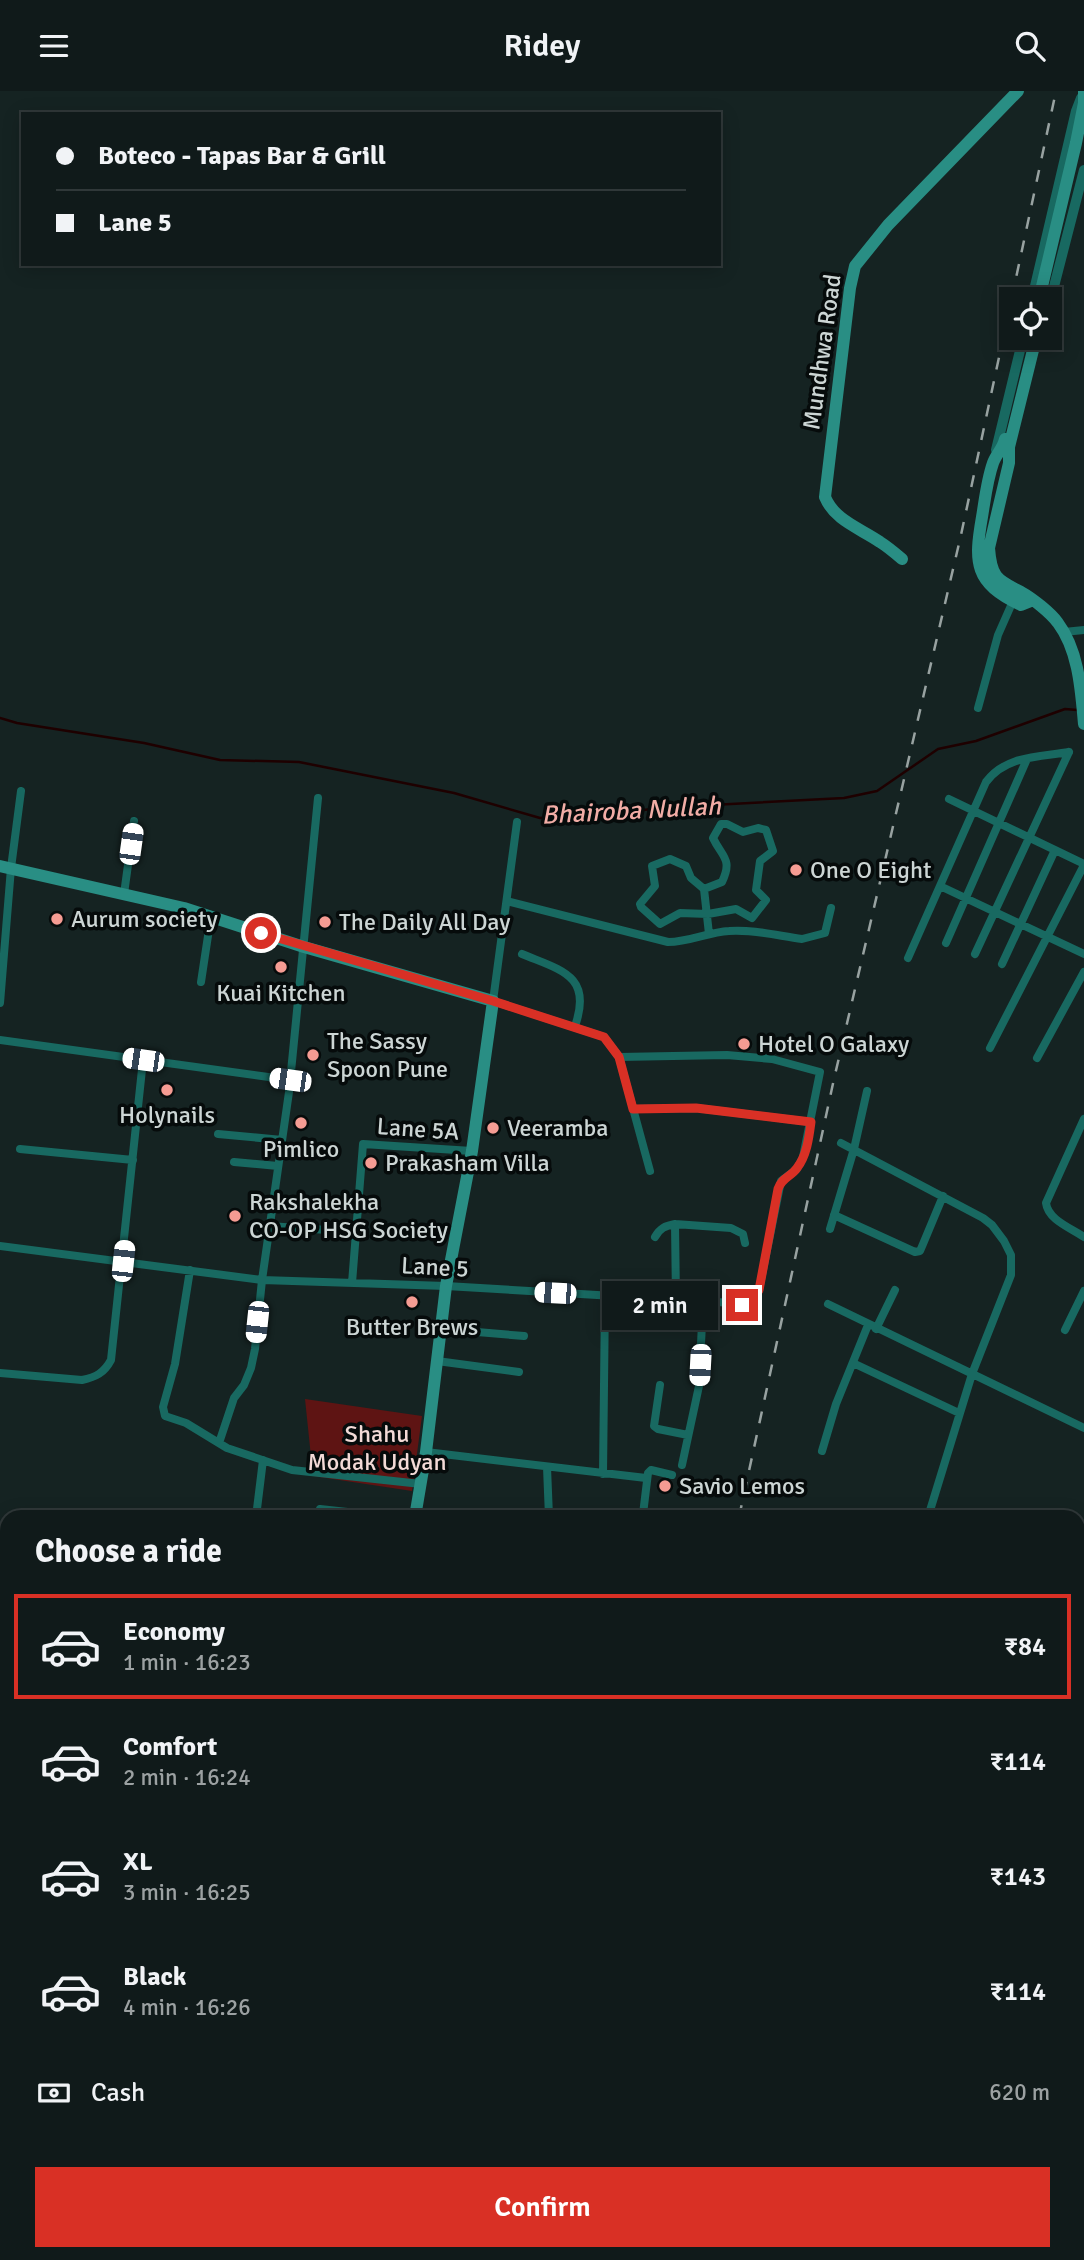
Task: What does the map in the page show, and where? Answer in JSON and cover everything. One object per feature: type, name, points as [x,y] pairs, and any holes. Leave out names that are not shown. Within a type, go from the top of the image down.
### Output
[{"type":"main road","name":"Mundhwa Road","points":[[902,559],[882,543],[837,516],[825,497],[850,288],[855,266],[888,225],[1018,91]]},
{"type":"main road","points":[[1041,287],[1076,143],[1084,93]]},
{"type":"main road","points":[[1048,287],[1084,135]]},
{"type":"main road","points":[[1026,350],[1002,452],[1009,463],[986,569],[993,588],[1021,605],[1031,601]]},
{"type":"main road","points":[[1034,350],[977,540],[976,557],[1002,584],[1025,594],[1049,613],[1064,632],[1080,685],[1084,724]]},
{"type":"main road","points":[[5,867],[184,908],[304,947],[493,1001],[472,1151],[446,1286],[416,1510]]},
{"type":"street","points":[[1035,287],[1076,111],[1084,93]]},
{"type":"street","points":[[1054,287],[1084,170]]},
{"type":"street","points":[[1002,452],[1021,350]]},
{"type":"street","points":[[1009,463],[1035,350]]},
{"type":"street","points":[[978,709],[998,635],[1013,601]]},
{"type":"street","points":[[1064,632],[1084,630]]},
{"type":"street","points":[[908,958],[986,782],[993,773],[1012,761],[1069,752],[975,954]]},
{"type":"street","points":[[946,943],[1027,759]]},
{"type":"street","points":[[0,1003],[5,867],[21,792]]},
{"type":"street","points":[[219,1443],[234,1398],[244,1385],[251,1368],[290,1080],[318,797]]},
{"type":"street","points":[[949,799],[1084,864],[990,1048]]},
{"type":"street","points":[[124,894],[134,821]]},
{"type":"street","points":[[517,822],[493,1001],[604,1037],[619,1057],[650,1171]]},
{"type":"street","points":[[704,889],[722,882],[727,870],[727,858],[713,838],[721,824],[743,832],[758,828],[766,830],[774,851],[759,865],[756,890],[765,899],[761,909],[752,918],[736,909],[708,914],[680,913],[660,923],[640,904],[655,886],[652,866],[670,859],[685,866],[691,878],[704,889],[708,914],[709,934]]},
{"type":"street","points":[[1002,964],[1055,850]]},
{"type":"street","points":[[940,885],[1084,954]]},
{"type":"street","points":[[507,901],[680,942],[733,930],[812,938],[825,933],[831,908]]},
{"type":"street","points":[[201,982],[211,916]]},
{"type":"street","points":[[522,954],[573,978],[579,990],[581,1005],[575,1026]]},
{"type":"street","points":[[1037,1058],[1084,972]]},
{"type":"street","points":[[0,1040],[290,1080]]},
{"type":"street","points":[[619,1057],[727,1055],[772,1059],[820,1072],[811,1122],[696,1108],[633,1109]]},
{"type":"street","points":[[0,1373],[82,1380],[105,1371],[111,1360],[143,1060]]},
{"type":"street","points":[[830,1229],[854,1149],[867,1091]]},
{"type":"street","points":[[1084,1119],[1046,1203],[1047,1212],[1051,1216],[1084,1237]]},
{"type":"street","name":"Lane 5","points":[[0,1246],[262,1280],[446,1286],[750,1304],[755,1299],[778,1189],[781,1181],[797,1169],[803,1157],[811,1122]]},
{"type":"street","points":[[218,1133],[282,1140]]},
{"type":"street","points":[[841,1143],[943,1196],[992,1225],[1011,1255],[1011,1275],[972,1374],[930,1510]]},
{"type":"street","name":"Lane 5A","points":[[356,1233],[363,1144],[472,1151]]},
{"type":"street","points":[[20,1149],[133,1160]]},
{"type":"street","points":[[234,1162],[278,1166]]},
{"type":"street","points":[[834,1215],[915,1252],[920,1251],[943,1196]]},
{"type":"street","points":[[675,1224],[676,1300]]},
{"type":"street","points":[[655,1237],[665,1226],[675,1224],[731,1228],[743,1234],[745,1243]]},
{"type":"street","points":[[270,1226],[356,1233],[352,1283]]},
{"type":"street","points":[[190,1271],[181,1330],[163,1413],[168,1418],[187,1423],[219,1443],[292,1470],[421,1484]]},
{"type":"street","points":[[822,1451],[836,1404],[853,1363],[895,1290]]},
{"type":"street","points":[[1065,1330],[1084,1291]]},
{"type":"street","points":[[603,1474],[605,1297]]},
{"type":"street","points":[[682,1465],[699,1386],[703,1302]]},
{"type":"street","points":[[828,1304],[1084,1428]]},
{"type":"street","points":[[441,1329],[524,1336]]},
{"type":"street","points":[[437,1361],[519,1372]]},
{"type":"street","points":[[853,1363],[960,1413]]},
{"type":"street","points":[[660,1385],[654,1426],[688,1435]]},
{"type":"street","points":[[426,1452],[646,1478]]},
{"type":"street","points":[[257,1510],[263,1460]]},
{"type":"street","points":[[547,1467],[549,1510]]},
{"type":"street","points":[[643,1510],[646,1478],[651,1470],[672,1475]]},
{"type":"street","points":[[320,1509],[329,1510]]},
{"type":"green space","name":"Shahu Modak Udyan","points":[[305,1399],[422,1416],[412,1491],[313,1476]]},
{"type":"waterway","name":"Bhairoba Nullah","points":[[0,718],[144,743],[220,760],[299,762],[454,793],[540,818],[844,798],[877,791],[938,749],[976,741],[1065,709],[1077,710]]},
{"type":"railway","points":[[741,1510],[834,1079],[961,535],[1056,91]]},
{"type":"place","name":"One O Eight","points":[[796,870]]},
{"type":"place","name":"Aurum society","points":[[57,919]]},
{"type":"place","name":"The Daily All Day","points":[[325,922]]},
{"type":"place","name":"Kuai Kitchen","points":[[281,967]]},
{"type":"place","name":"Hotel O Galaxy","points":[[744,1044]]},
{"type":"place","name":"The Sassy Spoon Pune","points":[[313,1055]]},
{"type":"place","name":"Holynails","points":[[167,1090]]},
{"type":"place","name":"Pimlico","points":[[301,1123]]},
{"type":"place","name":"Veeramba","points":[[493,1128]]},
{"type":"place","name":"Prakasham Villa","points":[[371,1163]]},
{"type":"place","name":"Rakshalekha CO-OP HSG Society","points":[[235,1216]]},
{"type":"place","name":"Butter Brews","points":[[412,1302]]},
{"type":"place","name":"Savio Lemos","points":[[665,1486]]},
{"type":"route","points":[[261,933],[493,1001],[604,1037],[619,1057],[633,1109],[696,1108],[811,1122],[803,1157],[797,1169],[781,1181],[778,1189],[759,1290],[750,1304],[742,1305]]}]
